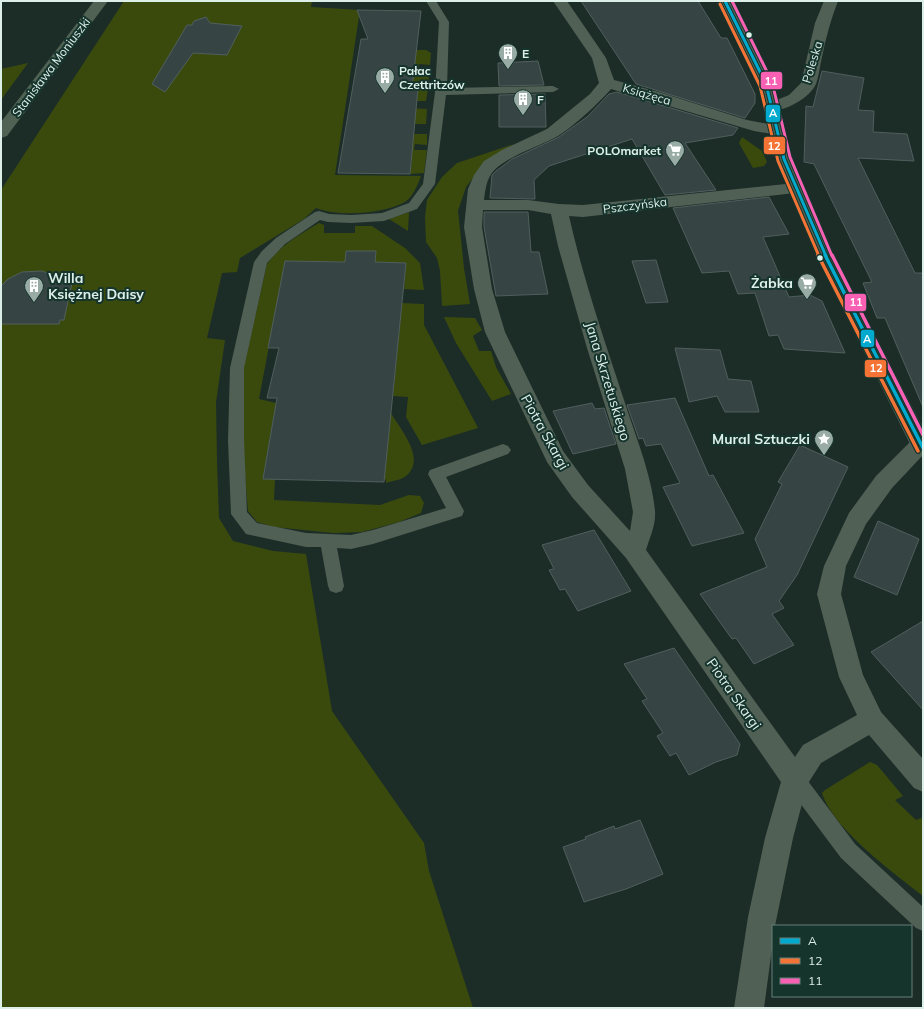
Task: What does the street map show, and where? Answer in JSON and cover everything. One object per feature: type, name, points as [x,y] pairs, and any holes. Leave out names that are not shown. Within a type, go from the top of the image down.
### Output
[{"type":"street","name":"Stanisława Moniuszki","points":[[1,133],[101,1]]},
{"type":"street","name":"Książęca","points":[[560,1],[599,58],[607,83],[684,105],[746,125],[778,130]]},
{"type":"street","points":[[725,1],[766,84],[784,159],[795,188],[825,255],[922,446],[884,482],[857,519],[835,566],[829,594],[851,677],[872,720],[923,779]]},
{"type":"street","name":"Poleska","points":[[772,107],[795,98],[808,84],[822,23],[831,1]]},
{"type":"street","name":"Piotra Skargi","points":[[607,83],[596,97],[553,132],[508,154],[490,165],[482,175],[477,189],[473,227],[483,289],[495,332],[555,456],[580,491],[634,551],[795,780]]},
{"type":"street","name":"Pszczyńska","points":[[476,205],[528,204],[559,210],[583,211],[795,188]]},
{"type":"street","name":"Jana Skrzetuskiego","points":[[559,210],[597,348],[636,469],[644,512],[642,530],[634,551]]},
{"type":"street","points":[[749,1008],[764,910],[779,838],[795,780],[812,754],[872,720]]},
{"type":"lane","points":[[430,1],[444,22],[441,92],[429,184],[413,206],[384,216],[344,219],[328,218],[319,215],[280,240],[261,262],[237,368],[236,440],[239,514],[252,529],[288,537],[328,542],[351,542],[373,537],[456,512],[436,474],[502,450]]},
{"type":"lane","points":[[441,92],[553,89]]},
{"type":"lane","points":[[328,542],[336,586]]},
{"type":"lane","points":[[795,780],[848,851],[923,921]]},
{"type":"green space","points":[[124,1],[312,1],[311,7],[360,10],[335,175],[421,176],[415,190],[405,202],[373,212],[361,213],[336,213],[316,208],[304,219],[240,258],[237,272],[222,273],[207,338],[225,340],[216,402],[219,518],[233,541],[273,551],[306,554],[332,711],[424,843],[429,871],[473,1008],[1,1008],[1,190]]},
{"type":"green space","points":[[416,50],[426,50],[431,53],[430,65],[419,64],[419,70],[428,69],[429,82],[426,101],[417,101],[418,88],[412,88]]},
{"type":"green space","points":[[28,63],[1,100],[1,69]]},
{"type":"green space","points":[[410,108],[427,109],[426,124],[409,124]]},
{"type":"green space","points":[[408,134],[427,134],[427,145],[415,144],[414,150],[427,150],[424,173],[410,174],[412,160],[406,159]]},
{"type":"green space","points":[[742,137],[762,151],[767,162],[764,166],[753,168],[739,143]]},
{"type":"green space","points":[[514,144],[485,162],[466,187],[458,211],[464,268],[470,304],[442,306],[440,271],[437,258],[426,242],[425,217],[427,200],[442,177],[457,163]]},
{"type":"green space","points":[[409,212],[408,231],[389,219]]},
{"type":"green space","points":[[319,223],[324,225],[324,233],[355,233],[355,226],[372,226],[405,248],[420,263],[424,290],[404,289],[406,263],[375,262],[376,251],[346,251],[345,262],[285,261],[259,399],[276,403],[263,479],[275,479],[274,500],[380,505],[409,495],[420,496],[424,503],[421,513],[399,522],[362,532],[333,533],[274,527],[257,522],[248,511],[242,438],[243,369],[267,264],[284,246],[297,236]]},
{"type":"green space","points":[[402,303],[424,304],[424,325],[478,428],[422,445],[406,417],[408,397],[393,396]]},
{"type":"green space","points":[[444,317],[475,318],[482,330],[473,336],[479,351],[491,351],[496,367],[511,394],[492,401],[456,343]]},
{"type":"green space","points":[[391,413],[410,444],[414,461],[412,469],[406,476],[386,483],[386,480],[384,479]]},
{"type":"green space","points":[[870,762],[877,765],[903,796],[895,800],[916,820],[921,818],[923,821],[923,896],[881,863],[851,835],[828,807],[822,793]]},
{"type":"building","points":[[581,1],[698,1],[721,38],[727,38],[755,94],[755,103],[745,118],[636,84]]},
{"type":"building","name":"Pałac Czettritzów","points":[[357,10],[421,11],[412,88],[418,88],[410,174],[338,173],[361,39],[368,39]]},
{"type":"building","points":[[206,17],[210,23],[242,26],[227,55],[193,53],[165,92],[152,84],[187,25],[192,25],[194,21]]},
{"type":"building","points":[[538,61],[544,85],[499,86],[498,63]]},
{"type":"building","points":[[822,71],[864,78],[858,110],[874,111],[873,132],[907,134],[914,161],[858,158],[915,273],[923,273],[923,407],[885,318],[877,318],[863,283],[872,282],[814,164],[804,162],[806,106],[813,107]]},
{"type":"building","points":[[617,92],[738,128],[733,135],[685,143],[716,190],[665,195],[632,139],[549,166],[534,180],[535,199],[490,198],[492,175],[496,171],[512,159],[559,137],[587,117],[609,94]]},
{"type":"building","name":"F","points":[[545,94],[546,127],[499,127],[499,95]]},
{"type":"building","points":[[769,197],[789,234],[763,237],[789,297],[810,295],[822,301],[845,353],[784,349],[778,335],[769,336],[755,293],[738,294],[729,271],[702,273],[673,208]]},
{"type":"building","points":[[484,212],[528,212],[531,252],[539,252],[548,294],[496,296],[484,227]]},
{"type":"building","points":[[346,251],[376,251],[375,262],[406,263],[384,482],[263,479],[277,398],[267,398],[279,348],[268,348],[285,261],[345,262]]},
{"type":"building","points":[[656,260],[668,302],[646,303],[632,261]]},
{"type":"building","name":"Willa Księżnej Daisy","points":[[42,271],[72,283],[64,320],[60,320],[59,324],[1,324],[1,286],[8,279],[22,272]]},
{"type":"building","points":[[675,348],[720,350],[728,379],[751,381],[759,412],[725,412],[717,396],[689,402]]},
{"type":"building","points":[[675,398],[709,476],[713,475],[744,533],[692,546],[663,487],[680,483],[661,444],[646,446],[643,438],[639,439],[627,405]]},
{"type":"building","points":[[592,403],[595,409],[604,408],[616,444],[573,454],[553,411]]},
{"type":"building","points":[[800,445],[848,467],[797,575],[779,601],[784,608],[772,614],[794,645],[754,664],[736,638],[732,639],[700,594],[767,567],[755,539],[782,484],[778,482]]},
{"type":"building","points":[[878,521],[919,539],[897,595],[854,577]]},
{"type":"building","points":[[594,530],[631,591],[578,611],[565,589],[560,590],[549,570],[554,569],[542,545]]},
{"type":"building","points":[[923,621],[923,710],[871,652]]},
{"type":"building","points":[[674,648],[740,744],[737,755],[716,762],[689,775],[676,753],[670,756],[657,736],[663,733],[642,701],[647,699],[624,664]]},
{"type":"building","points":[[640,820],[663,874],[626,889],[584,902],[563,847],[586,839],[585,837],[614,826],[615,829]]},
{"type":"transit line","name":"A","points":[[725,1],[766,84],[784,159],[825,255],[923,448]]},
{"type":"transit line","name":"11","points":[[732,1],[772,82],[790,157],[830,252],[923,435]]},
{"type":"transit line","name":"12","points":[[720,4],[760,86],[778,161],[819,257],[918,451]]},
{"type":"place","name":"E","points":[[508,70]]},
{"type":"place","name":"Pałac Czettritzów","points":[[385,94]]},
{"type":"place","name":"F","points":[[523,116]]},
{"type":"place","name":"POLOmarket","points":[[675,167]]},
{"type":"place","name":"Żabka","points":[[807,300]]},
{"type":"place","name":"Willa Księżnej Daisy","points":[[34,303]]},
{"type":"place","name":"Mural Sztuczki","points":[[824,456]]}]
